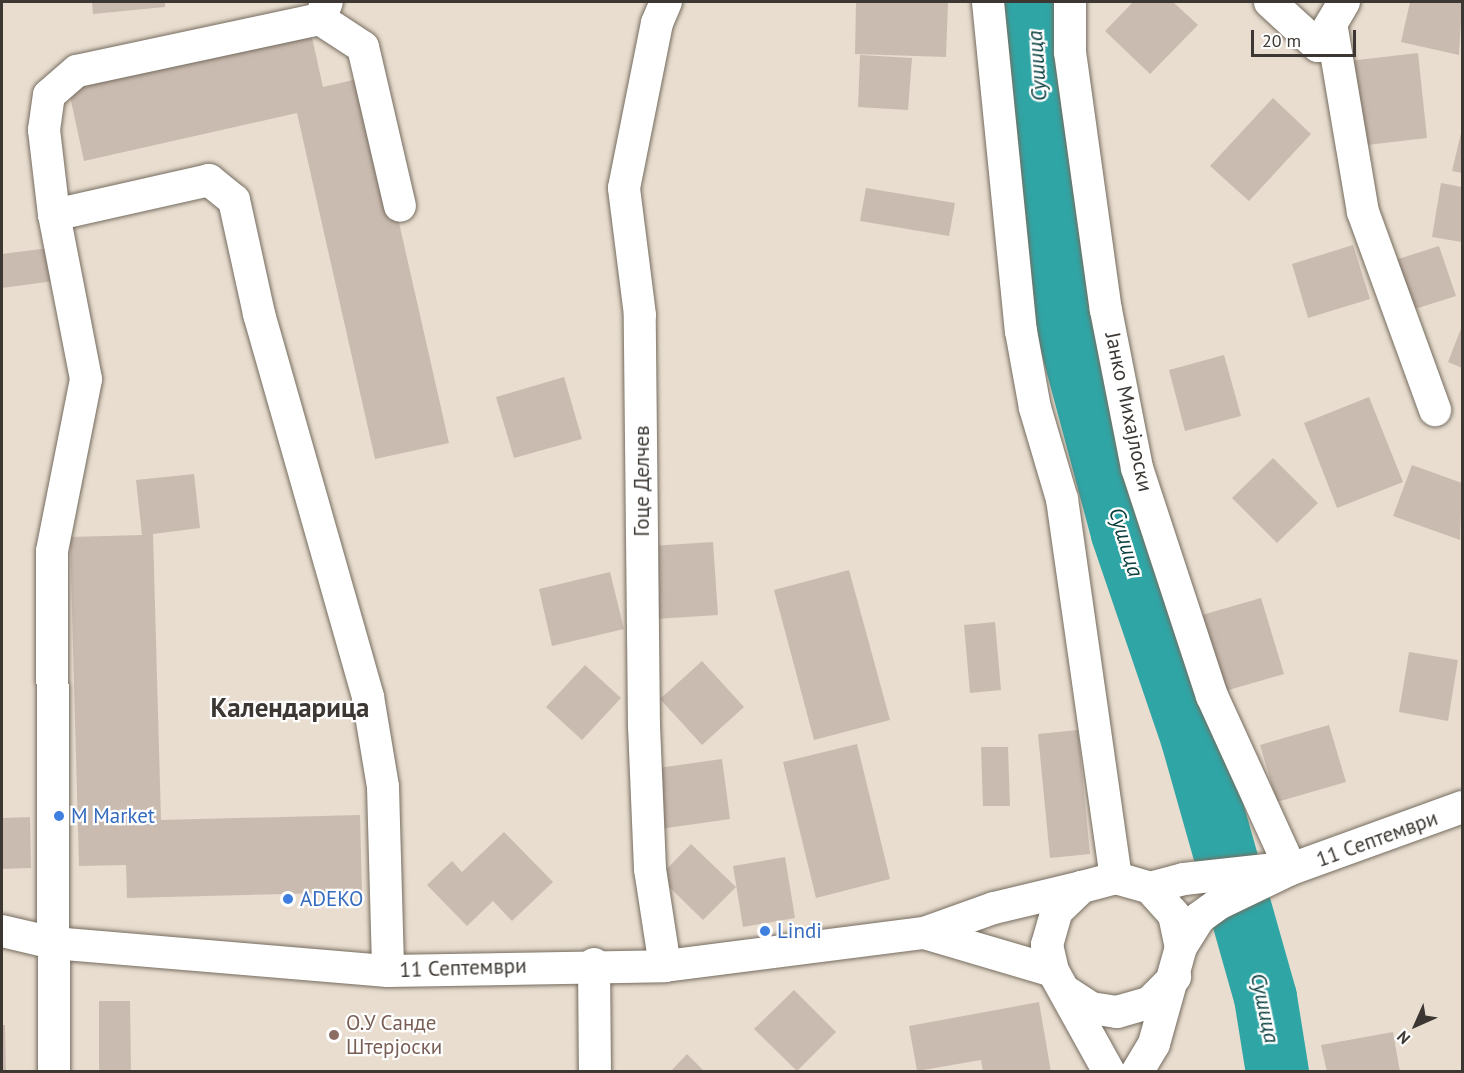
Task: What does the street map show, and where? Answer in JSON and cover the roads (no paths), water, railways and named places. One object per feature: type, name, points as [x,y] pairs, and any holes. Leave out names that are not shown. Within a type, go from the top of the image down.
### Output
[{"type":"street","name":"Гоце Делчев","points":[[665,966],[650,868],[644,727],[640,315],[624,188],[657,23],[666,2]]},
{"type":"street","points":[[988,2],[1021,331],[1035,408],[1062,499],[1116,878]]},
{"type":"street","name":"Јанко Михајлоски","points":[[1070,2],[1070,52],[1106,310],[1137,468],[1212,696],[1277,873]]},
{"type":"street","points":[[1270,2],[1318,46],[1338,15]]},
{"type":"street","points":[[54,1071],[52,552],[86,379],[54,215],[44,130],[49,94],[77,71],[323,10],[363,47],[400,206]]},
{"type":"street","points":[[1338,15],[1363,212],[1435,410]]},
{"type":"street","points":[[54,215],[208,180],[234,200],[259,314],[368,697],[383,787],[388,971]]},
{"type":"street","name":"11 Септември","points":[[1179,962],[1199,918],[1220,903],[1277,873],[1462,807]]},
{"type":"street","name":"11 Септември","points":[[1150,888],[1184,879],[1277,873]]},
{"type":"street","points":[[1109,1071],[1060,982],[1047,945],[1056,911],[1082,887],[1116,878],[1150,888],[1174,915],[1179,962],[1154,1044],[1137,1071]]},
{"type":"street","name":"11 Септември","points":[[2,932],[53,943],[388,971],[594,964],[665,966],[924,933],[994,908],[1082,887]]},
{"type":"street","name":"11 Септември","points":[[924,933],[1060,982]]},
{"type":"street","points":[[1060,982],[1091,1008],[1117,1012],[1149,1003],[1179,962]]},
{"type":"street","points":[[594,964],[595,1071]]},
{"type":"waterway","name":"Сушица","points":[[1033,2],[1037,86],[1066,324],[1122,533],[1192,739],[1265,997],[1277,1072]]},
{"type":"place","name":"M Market","points":[[59,816]]},
{"type":"place","name":"ADEKO","points":[[288,899]]},
{"type":"place","name":"Lindi","points":[[765,931]]},
{"type":"place","name":"О.У Санде Штерјоски","points":[[334,1035]]},
{"type":"district","name":"Календарица","points":[[290,708]]}]
